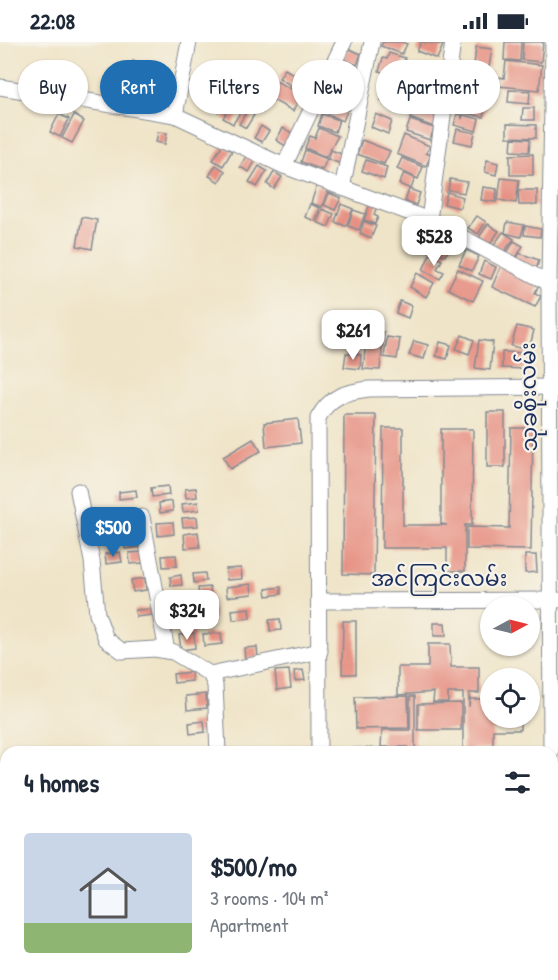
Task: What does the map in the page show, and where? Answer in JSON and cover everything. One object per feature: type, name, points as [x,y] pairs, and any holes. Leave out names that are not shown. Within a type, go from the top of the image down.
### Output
[{"type":"street","points":[[175,115],[189,42]]},
{"type":"street","points":[[284,166],[344,42]]},
{"type":"street","points":[[342,188],[372,42]]},
{"type":"street","points":[[429,220],[453,42]]},
{"type":"street","name":"သုခစိုးလမ်း","points":[[551,746],[555,600],[554,387],[549,283],[555,96],[553,42]]},
{"type":"street","points":[[0,87],[175,115],[284,166],[429,220],[549,283]]},
{"type":"street","points":[[319,746],[318,418],[325,404],[333,397],[369,389],[554,387]]},
{"type":"street","points":[[78,491],[92,561],[97,615],[106,639],[122,651],[139,649],[167,651],[210,674],[320,651]]},
{"type":"street","points":[[142,517],[167,651]]},
{"type":"street","name":"အင်ကြင်းလမ်း","points":[[320,601],[555,600]]},
{"type":"street","points":[[210,674],[214,685],[218,746]]},
{"type":"building","points":[[383,42],[407,44],[402,54],[381,46]]},
{"type":"building","points":[[421,42],[443,45],[437,59],[417,51]]},
{"type":"building","points":[[505,42],[521,42],[520,61],[504,60]]},
{"type":"building","points":[[523,42],[543,42],[541,62],[522,60]]},
{"type":"building","points":[[476,47],[492,49],[490,60],[475,60]]},
{"type":"building","points":[[347,48],[361,54],[359,60],[342,59]]},
{"type":"building","points":[[389,53],[405,58],[404,60],[382,60],[383,58],[387,59]]},
{"type":"building","points":[[506,61],[542,65],[539,90],[500,86],[500,77],[504,78]]},
{"type":"building","points":[[285,69],[292,73],[292,86],[280,79]]},
{"type":"building","points":[[280,83],[292,89],[292,110],[280,104]]},
{"type":"building","points":[[509,90],[530,91],[529,104],[508,102]]},
{"type":"building","points":[[523,108],[534,108],[534,120],[522,120]]},
{"type":"building","points":[[59,114],[69,119],[60,137],[50,132]]},
{"type":"building","points":[[225,114],[239,114],[233,124],[223,118]]},
{"type":"building","points":[[245,114],[254,115],[246,128],[239,124]]},
{"type":"building","points":[[322,114],[339,120],[335,132],[318,126]]},
{"type":"building","points":[[328,114],[346,114],[343,121]]},
{"type":"building","points":[[376,114],[392,121],[388,134],[371,127]]},
{"type":"building","points":[[412,114],[441,115],[436,128],[410,118]]},
{"type":"building","points":[[457,114],[462,115],[462,119],[463,115],[479,119],[476,131],[454,125]]},
{"type":"building","points":[[469,114],[484,114],[483,117]]},
{"type":"building","points":[[74,115],[84,121],[72,143],[62,138]]},
{"type":"building","points":[[410,120],[434,128],[430,140],[406,132]]},
{"type":"building","points":[[507,124],[536,125],[536,138],[507,137]]},
{"type":"building","points":[[261,126],[269,131],[262,142],[254,138]]},
{"type":"building","points":[[283,128],[294,134],[287,147],[276,140]]},
{"type":"building","points":[[319,128],[338,136],[326,157],[305,148],[310,136],[315,138]]},
{"type":"building","points":[[457,129],[475,133],[472,145],[454,141]]},
{"type":"building","points":[[158,132],[167,133],[165,144],[156,142]]},
{"type":"building","points":[[404,135],[430,146],[426,153],[431,155],[426,166],[397,154]]},
{"type":"building","points":[[512,138],[530,139],[529,152],[511,151]]},
{"type":"building","points":[[362,140],[390,151],[384,164],[357,154]]},
{"type":"building","points":[[222,145],[232,151],[223,166],[213,160]]},
{"type":"building","points":[[305,150],[327,159],[322,170],[301,162]]},
{"type":"building","points":[[331,150],[344,155],[341,164],[328,159]]},
{"type":"building","points":[[248,153],[257,158],[249,172],[240,167]]},
{"type":"building","points":[[533,154],[533,175],[510,175],[510,155]]},
{"type":"building","points":[[402,158],[423,167],[418,179],[397,169]]},
{"type":"building","points":[[366,160],[387,167],[384,179],[362,171]]},
{"type":"building","points":[[487,160],[498,163],[496,175],[485,172]]},
{"type":"building","points":[[216,165],[225,171],[219,182],[209,176]]},
{"type":"building","points":[[259,166],[267,171],[257,187],[249,182]]},
{"type":"building","points":[[274,172],[282,177],[274,189],[267,184]]},
{"type":"building","points":[[404,173],[415,178],[411,189],[399,184]]},
{"type":"building","points":[[501,178],[519,180],[516,203],[498,200]]},
{"type":"building","points":[[450,179],[467,182],[464,193],[448,190]]},
{"type":"building","points":[[317,185],[328,190],[322,207],[311,203]]},
{"type":"building","points":[[483,187],[497,189],[496,202],[481,200]]},
{"type":"building","points":[[409,189],[420,193],[416,205],[405,201]]},
{"type":"building","points":[[518,190],[537,190],[537,205],[519,205]]},
{"type":"building","points":[[447,192],[463,197],[460,208],[444,204]]},
{"type":"building","points":[[329,193],[341,198],[335,210],[324,205]]},
{"type":"building","points":[[371,201],[378,204],[374,215],[378,217],[375,224],[364,220]]},
{"type":"building","points":[[310,204],[320,208],[315,221],[305,217]]},
{"type":"building","points":[[341,204],[353,209],[346,226],[335,222]]},
{"type":"building","points":[[322,209],[334,214],[328,227],[317,222]]},
{"type":"building","points":[[353,210],[365,214],[359,230],[348,226]]},
{"type":"building","points":[[477,216],[486,222],[478,234],[468,228]]},
{"type":"building","points":[[82,217],[97,220],[92,249],[77,246]]},
{"type":"building","points":[[364,221],[376,226],[371,238],[360,233]]},
{"type":"building","points":[[507,222],[524,225],[521,237],[505,233]]},
{"type":"building","points":[[488,224],[499,231],[490,244],[479,237]]},
{"type":"building","points":[[525,226],[541,229],[540,237],[524,235]]},
{"type":"building","points":[[434,231],[453,242],[445,256],[426,246]]},
{"type":"building","points":[[503,232],[514,239],[504,252],[494,245]]},
{"type":"building","points":[[514,241],[523,246],[516,258],[507,252]]},
{"type":"building","points":[[466,250],[479,256],[472,271],[459,265]]},
{"type":"building","points":[[519,253],[539,260],[536,270],[516,263]]},
{"type":"building","points":[[430,254],[442,260],[437,269],[444,272],[440,279],[423,270]]},
{"type":"building","points":[[484,261],[496,267],[491,279],[479,274]]},
{"type":"building","points":[[502,264],[540,282],[535,293],[541,296],[535,307],[492,287]]},
{"type":"building","points":[[458,269],[483,281],[473,301],[448,289]]},
{"type":"building","points":[[417,273],[434,283],[426,297],[410,287]]},
{"type":"building","points":[[400,301],[412,306],[408,318],[396,313]]},
{"type":"building","points":[[517,326],[534,330],[529,350],[511,346]]},
{"type":"building","points":[[367,331],[384,332],[380,370],[363,369]]},
{"type":"building","points":[[462,335],[474,340],[469,354],[456,349]]},
{"type":"building","points":[[387,337],[400,339],[397,359],[384,357]]},
{"type":"building","points":[[479,340],[493,342],[490,370],[475,368]]},
{"type":"building","points":[[414,341],[428,345],[424,359],[409,355]]},
{"type":"building","points":[[440,342],[451,345],[447,359],[436,356]]},
{"type":"building","points":[[502,352],[526,353],[525,369],[502,368]]},
{"type":"building","points":[[346,353],[361,355],[360,369],[344,367]]},
{"type":"building","points":[[487,412],[505,412],[505,467],[487,467]]},
{"type":"building","points":[[344,415],[376,415],[374,575],[343,574]]},
{"type":"building","points":[[298,419],[301,443],[266,447],[264,423]]},
{"type":"building","points":[[383,428],[403,428],[403,525],[447,525],[441,524],[441,429],[473,429],[472,525],[465,525],[465,571],[447,571],[447,548],[382,548]]},
{"type":"building","points":[[511,428],[533,428],[531,550],[467,549],[467,527],[509,528]]},
{"type":"building","points":[[253,439],[261,451],[230,469],[223,457]]},
{"type":"building","points":[[168,486],[169,495],[152,497],[151,488]]},
{"type":"building","points":[[196,488],[197,497],[186,498],[185,489]]},
{"type":"building","points":[[136,490],[137,497],[119,499],[119,492]]},
{"type":"building","points":[[172,501],[173,511],[160,513],[159,503]]},
{"type":"building","points":[[198,502],[199,510],[183,512],[182,504]]},
{"type":"building","points":[[140,510],[140,517],[123,519],[122,512]]},
{"type":"building","points":[[197,517],[198,526],[183,527],[182,518]]},
{"type":"building","points":[[173,522],[174,534],[158,536],[157,523]]},
{"type":"building","points":[[116,523],[117,535],[103,536],[102,525]]},
{"type":"building","points":[[198,532],[200,547],[185,548],[184,534]]},
{"type":"building","points":[[142,540],[142,547],[125,549],[124,542]]},
{"type":"building","points":[[120,552],[122,562],[106,564],[105,554]]},
{"type":"building","points":[[143,552],[144,563],[130,564],[129,553]]},
{"type":"building","points":[[176,555],[177,566],[163,567],[162,556]]},
{"type":"building","points":[[525,555],[536,555],[537,572],[525,573]]},
{"type":"building","points":[[241,568],[242,579],[227,580],[226,569]]},
{"type":"building","points":[[205,573],[206,581],[194,583],[193,574]]},
{"type":"building","points":[[181,575],[182,585],[171,586],[170,577]]},
{"type":"building","points":[[145,578],[146,590],[133,592],[131,580]]},
{"type":"building","points":[[251,584],[252,594],[227,597],[226,587]]},
{"type":"building","points":[[210,587],[211,596],[199,597],[198,588]]},
{"type":"building","points":[[281,587],[281,594],[267,596],[266,589]]},
{"type":"building","points":[[189,595],[189,603],[175,605],[174,597]]},
{"type":"building","points":[[249,608],[250,618],[233,620],[232,610]]},
{"type":"building","points":[[151,609],[152,615],[136,617],[135,610]]},
{"type":"building","points":[[214,610],[214,618],[199,620],[198,611]]},
{"type":"building","points":[[191,615],[192,629],[182,630],[180,617]]},
{"type":"building","points":[[280,619],[281,630],[270,631],[269,620]]},
{"type":"building","points":[[343,621],[356,621],[356,674],[342,674]]},
{"type":"building","points":[[434,623],[445,623],[446,636],[434,636]]},
{"type":"building","points":[[194,633],[195,648],[181,650],[179,635]]},
{"type":"building","points":[[221,633],[222,644],[204,646],[203,634]]},
{"type":"building","points":[[428,644],[450,644],[451,667],[479,667],[479,693],[469,693],[469,707],[470,699],[480,699],[480,728],[520,728],[520,730],[493,730],[493,746],[463,746],[463,693],[448,693],[448,702],[433,702],[434,692],[398,695],[398,667],[428,667]]},
{"type":"building","points":[[257,647],[258,658],[245,659],[244,648]]},
{"type":"building","points":[[289,670],[291,688],[277,690],[275,671]]},
{"type":"building","points":[[303,670],[305,680],[295,681],[294,671]]},
{"type":"building","points":[[191,672],[192,681],[174,683],[173,674]]},
{"type":"building","points":[[206,694],[207,708],[187,710],[186,696]]},
{"type":"building","points":[[408,696],[409,728],[356,729],[355,697]]},
{"type":"building","points":[[410,696],[415,696],[415,746],[381,746],[382,730],[410,730]]},
{"type":"building","points":[[461,703],[461,730],[418,730],[418,704]]},
{"type":"building","points":[[204,721],[205,732],[190,734],[189,723]]}]
